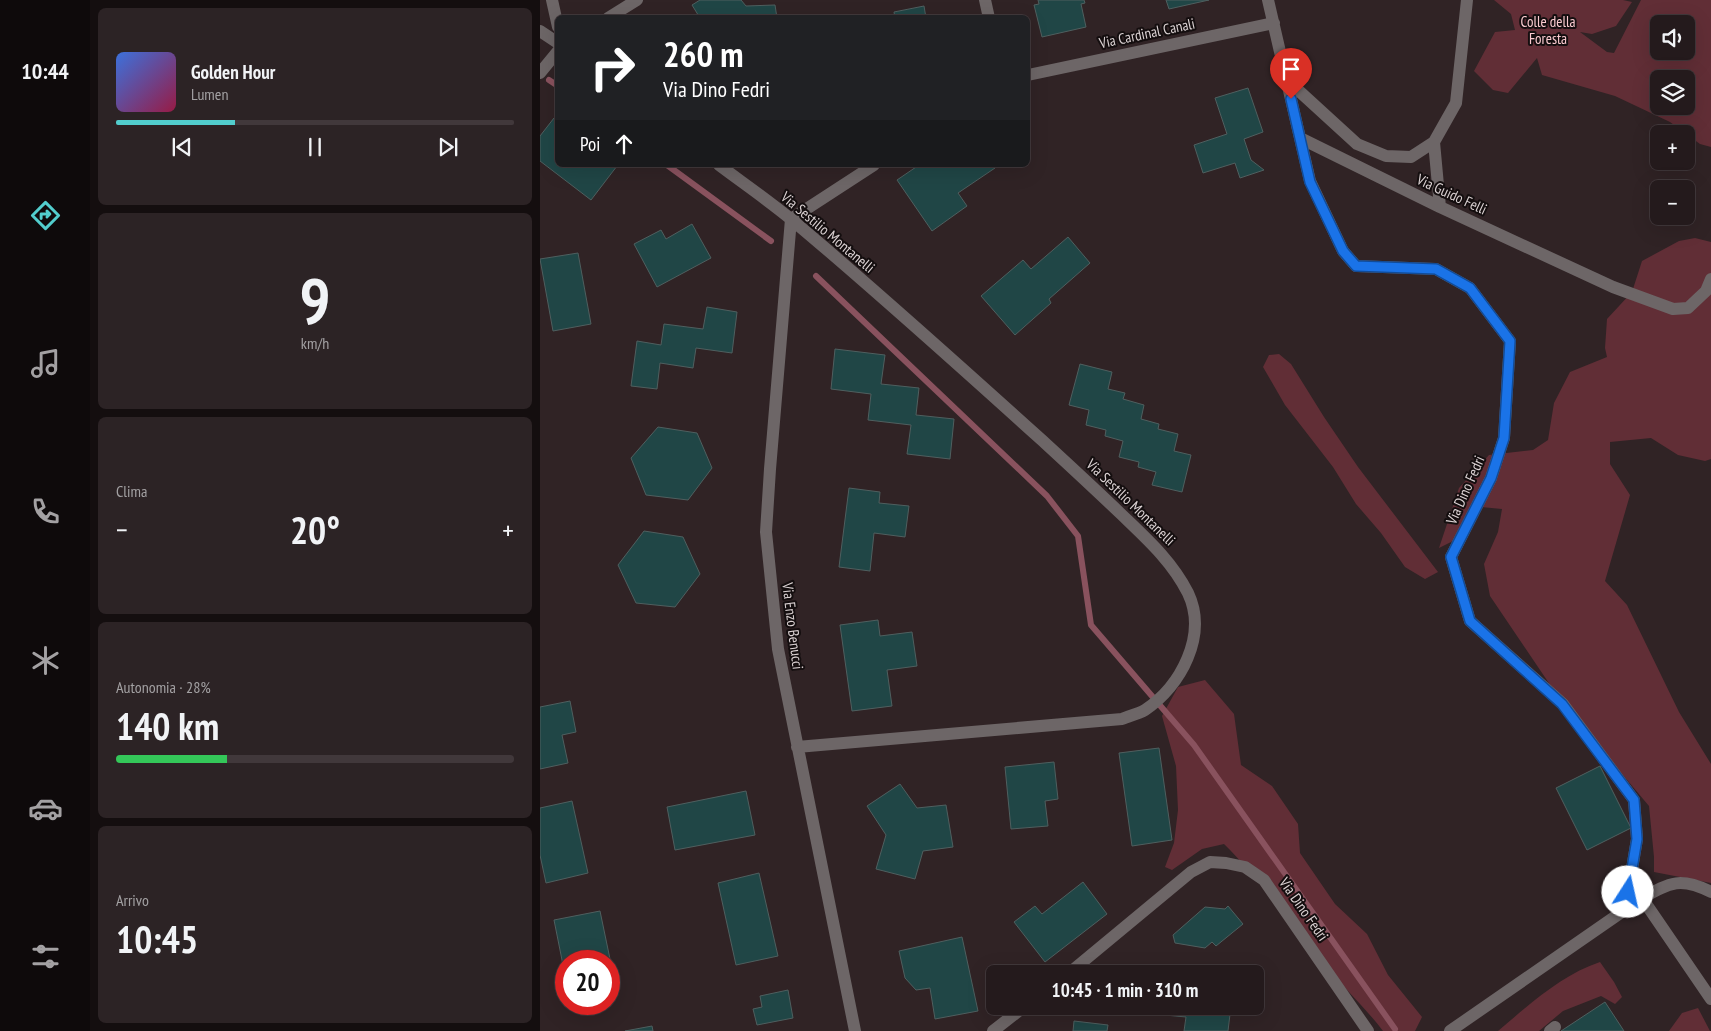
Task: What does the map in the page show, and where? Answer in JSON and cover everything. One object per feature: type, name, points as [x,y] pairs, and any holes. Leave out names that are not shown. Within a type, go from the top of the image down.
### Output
[{"type":"street","points":[[552,0],[555,15]]},
{"type":"street","points":[[613,15],[637,0]]},
{"type":"street","points":[[984,0],[988,15]]},
{"type":"street","points":[[1268,0],[1300,138]]},
{"type":"street","points":[[1287,80],[1357,144],[1386,156],[1411,157],[1434,142],[1456,103],[1467,0]]},
{"type":"street","name":"Via Cardinal Canali","points":[[1030,75],[1274,23]]},
{"type":"street","points":[[540,31],[555,42]]},
{"type":"street","points":[[540,72],[555,55]]},
{"type":"street","name":"Via Guido Felli","points":[[1300,138],[1440,207],[1613,287],[1673,310],[1688,308],[1706,291],[1711,278]]},
{"type":"street","name":"Via Dino Fedri","points":[[1300,138],[1310,182],[1343,251],[1356,266],[1436,269],[1470,288],[1510,341],[1504,438],[1491,478],[1451,557],[1470,621],[1562,704],[1634,800],[1637,839],[1625,910]]},
{"type":"street","points":[[1434,142],[1440,207]]},
{"type":"street","name":"Via Sestilio Montanelli","points":[[722,167],[791,219],[1078,473],[1162,553],[1188,592],[1194,610],[1190,652],[1177,678],[1162,696],[1143,711],[1122,719],[797,747]]},
{"type":"street","points":[[791,219],[871,167]]},
{"type":"street","name":"Via Enzo Benucci","points":[[791,219],[766,532],[778,649],[855,1031]]},
{"type":"street","name":"Via Dino Fedri","points":[[1079,965],[1191,872],[1210,862],[1245,866],[1264,880],[1368,1031]]},
{"type":"street","points":[[1450,1031],[1642,898],[1664,885],[1681,882],[1711,892]]},
{"type":"street","points":[[1642,898],[1711,999]]},
{"type":"street","points":[[993,1031],[1013,1015]]},
{"type":"green space","name":"Colle della Foresta","points":[[1494,0],[1623,0],[1632,2],[1616,26],[1592,34],[1580,32],[1607,52],[1614,53],[1641,0],[1711,0],[1711,147],[1695,140],[1695,125],[1674,125],[1655,115],[1695,115],[1695,70],[1650,70],[1650,113],[1615,96],[1542,75],[1537,58],[1508,93],[1493,90],[1474,71],[1495,32],[1515,30],[1511,14]]},
{"type":"green space","points":[[1695,238],[1711,242],[1711,459],[1705,461],[1678,455],[1651,438],[1610,442],[1610,464],[1630,495],[1605,581],[1627,605],[1679,712],[1711,764],[1711,883],[1654,872],[1649,806],[1563,704],[1490,596],[1484,564],[1498,532],[1502,509],[1481,507],[1465,535],[1439,548],[1459,488],[1489,455],[1533,450],[1548,440],[1554,403],[1570,372],[1607,357],[1605,348],[1607,319],[1632,292],[1642,261],[1679,241]]},
{"type":"green space","points":[[1279,354],[1291,364],[1358,467],[1438,572],[1425,579],[1405,567],[1381,533],[1356,504],[1333,467],[1285,405],[1263,367],[1269,355]]},
{"type":"green space","points":[[1205,680],[1234,714],[1241,765],[1272,786],[1298,824],[1300,853],[1335,904],[1367,934],[1388,975],[1422,1017],[1415,1031],[1383,1031],[1330,971],[1250,872],[1224,844],[1202,849],[1172,870],[1165,867],[1174,843],[1178,810],[1176,766],[1162,716],[1178,687]]},
{"type":"green space","points":[[1600,962],[1622,997],[1615,1004],[1601,996],[1563,1011],[1539,1031],[1498,1031],[1559,983]]},
{"type":"green space","points":[[1698,1008],[1710,1031],[1669,1031],[1682,1013]]},
{"type":"building","points":[[700,0],[741,0],[746,6],[775,5],[777,15],[698,15],[692,5]]},
{"type":"building","points":[[1038,0],[1084,0],[1085,3],[1081,4],[1086,27],[1042,37],[1034,5],[1039,4]]},
{"type":"building","points":[[1166,0],[1209,0],[1169,9]]},
{"type":"building","points":[[924,6],[926,15],[894,15],[894,12]]},
{"type":"building","points":[[1248,88],[1263,132],[1244,139],[1251,160],[1264,170],[1240,178],[1235,163],[1203,173],[1194,145],[1227,134],[1215,98]]},
{"type":"building","points":[[555,119],[555,167],[616,167],[591,200],[540,161],[540,136]]},
{"type":"building","points":[[916,167],[995,168],[958,193],[967,206],[932,231],[897,180]]},
{"type":"building","points":[[692,224],[711,258],[657,287],[634,244],[661,230],[666,239]]},
{"type":"building","points":[[1068,237],[1090,263],[1049,299],[1051,303],[1015,335],[981,296],[1023,260],[1031,269]]},
{"type":"building","points":[[578,253],[591,324],[553,331],[540,259]]},
{"type":"building","points":[[707,307],[737,312],[732,353],[696,348],[693,368],[660,363],[657,389],[631,386],[637,341],[661,345],[664,324],[703,329]]},
{"type":"building","points":[[835,349],[885,355],[881,384],[919,388],[916,415],[954,419],[950,459],[907,454],[911,425],[868,420],[871,394],[831,389]]},
{"type":"building","points":[[1080,364],[1112,372],[1108,389],[1125,393],[1123,399],[1144,405],[1141,419],[1159,424],[1158,429],[1178,434],[1174,451],[1191,455],[1182,492],[1152,485],[1156,472],[1138,467],[1139,462],[1119,457],[1123,441],[1105,436],[1106,430],[1086,425],[1089,410],[1069,405]]},
{"type":"building","points":[[658,427],[697,433],[712,468],[688,500],[646,495],[631,458]]},
{"type":"building","points":[[849,488],[880,492],[879,503],[909,506],[905,537],[874,533],[870,571],[839,567]]},
{"type":"building","points":[[644,531],[683,537],[700,574],[675,607],[636,603],[618,565]]},
{"type":"building","points":[[878,620],[880,636],[912,632],[917,666],[887,670],[892,706],[852,711],[840,625]]},
{"type":"building","points":[[570,701],[576,732],[562,735],[568,763],[540,769],[540,707]]},
{"type":"building","points":[[1159,748],[1172,840],[1132,846],[1119,753]]},
{"type":"building","points":[[1054,762],[1058,799],[1045,801],[1048,826],[1011,829],[1005,767]]},
{"type":"building","points":[[1600,766],[1631,828],[1587,850],[1556,788]]},
{"type":"building","points":[[900,784],[917,808],[946,805],[953,847],[923,851],[915,879],[876,869],[886,835],[867,806]]},
{"type":"building","points":[[746,791],[755,835],[675,850],[667,807]]},
{"type":"building","points":[[572,801],[588,873],[546,883],[540,855],[540,808]]},
{"type":"building","points":[[759,873],[778,956],[736,965],[718,883]]},
{"type":"building","points":[[1083,882],[1107,914],[1045,962],[1014,922],[1035,906],[1042,914]]},
{"type":"building","points":[[1228,906],[1243,924],[1216,946],[1212,942],[1205,948],[1175,943],[1173,935],[1205,907],[1225,909]]},
{"type":"building","points":[[600,911],[608,950],[560,950],[554,920]]},
{"type":"building","points":[[962,937],[978,1011],[935,1019],[930,988],[916,990],[905,978],[899,951]]},
{"type":"building","points":[[788,990],[793,1018],[757,1025],[753,1009],[762,1007],[760,996]]},
{"type":"building","points":[[1605,1002],[1624,1031],[1561,1031]]},
{"type":"building","points":[[1165,1015],[1230,1015],[1228,1031],[1184,1031],[1186,1017]]},
{"type":"building","points":[[1074,1021],[1108,1025],[1107,1031],[1073,1031]]},
{"type":"building","points":[[652,1026],[653,1031],[625,1031]]},
{"type":"waterway","points":[[549,80],[555,84]]},
{"type":"waterway","points":[[670,167],[771,241]]},
{"type":"waterway","points":[[816,276],[1047,496],[1078,536],[1091,625],[1194,745],[1395,1029]]},
{"type":"route","points":[[1291,99],[1310,182],[1343,251],[1356,266],[1436,269],[1470,288],[1510,341],[1504,438],[1491,478],[1451,557],[1470,621],[1562,704],[1634,800],[1637,839],[1628,892]]}]
